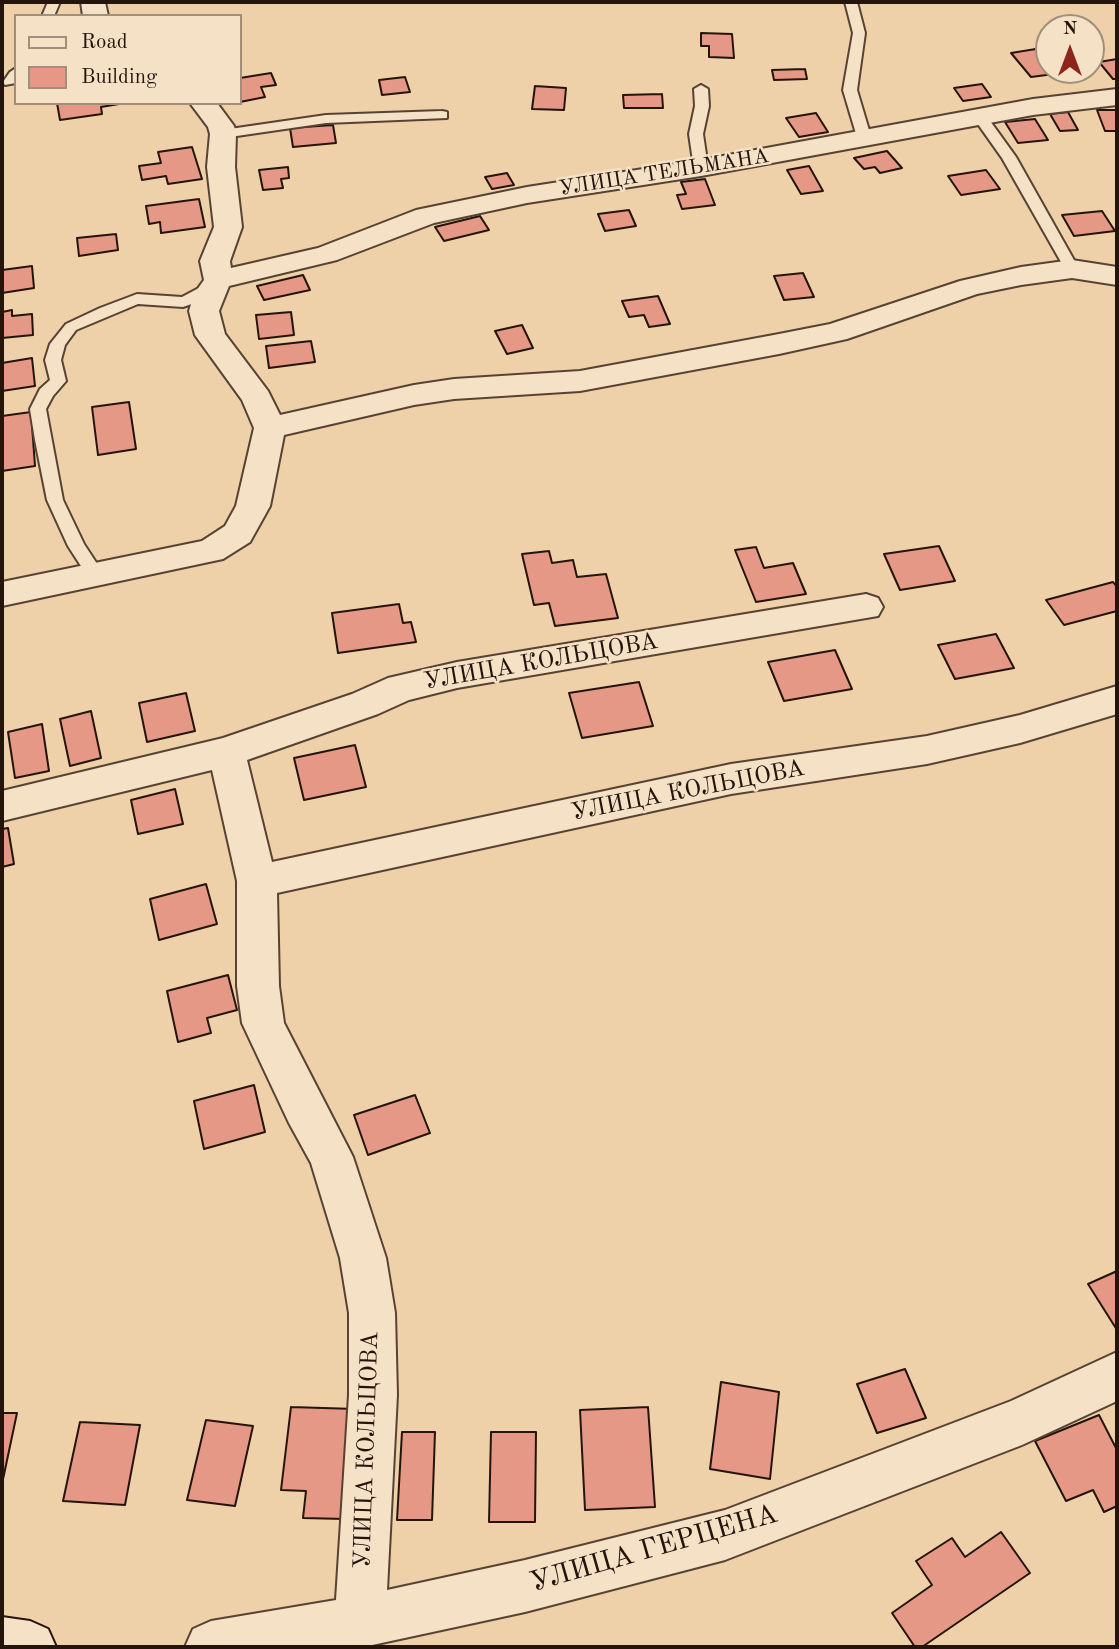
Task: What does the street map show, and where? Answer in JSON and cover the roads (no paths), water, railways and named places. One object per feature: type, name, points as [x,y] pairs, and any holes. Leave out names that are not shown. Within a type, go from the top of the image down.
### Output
[{"type":"street","name":"УЛИЦА ТЕЛЬМАНА","points":[[219,281],[327,254],[426,216],[527,195],[701,168],[980,117],[1117,97]]},
{"type":"street","points":[[2,594],[211,551],[238,534],[253,506],[270,428],[257,398],[210,335],[204,312],[209,294],[219,281],[215,261],[228,228],[221,167],[223,134],[221,126],[205,105]]},
{"type":"street","points":[[270,428],[414,395],[454,389],[580,382],[779,344],[836,332],[971,287],[1021,276],[1072,269],[1117,276]]},
{"type":"street","name":"УЛИЦА КОЛЬЦOВА","points":[[226,752],[365,704],[401,688],[457,674],[866,607]]},
{"type":"street","name":"УЛИЦА КОЛЬЦОВА","points":[[257,881],[731,779],[950,745],[1020,729],[1117,700]]},
{"type":"street","points":[[2,806],[226,752]]},
{"type":"street","name":"УЛИЦА КОЛЬЦОВА","points":[[226,752],[257,881],[258,986],[264,1023],[304,1109],[331,1157],[363,1258],[372,1313],[373,1395],[360,1622]]},
{"type":"street","name":"УЛИЦА ГЕРЦЕНА","points":[[211,1647],[360,1622],[525,1586],[725,1535],[1021,1421],[1117,1376]]},
{"type":"street","points":[[2,1643],[30,1647]]},
{"type":"lane","points":[[851,2],[859,33],[850,90],[864,137]]},
{"type":"lane","points":[[701,89],[702,106],[696,134],[701,168]]},
{"type":"lane","points":[[223,134],[326,119],[442,115]]},
{"type":"lane","points":[[980,117],[1009,157],[1072,269]]},
{"type":"lane","points":[[96,576],[76,546],[55,500],[41,430],[38,409],[46,393],[58,382],[53,360],[58,344],[71,327],[105,311],[137,299],[183,302],[198,297],[219,281]]}]
